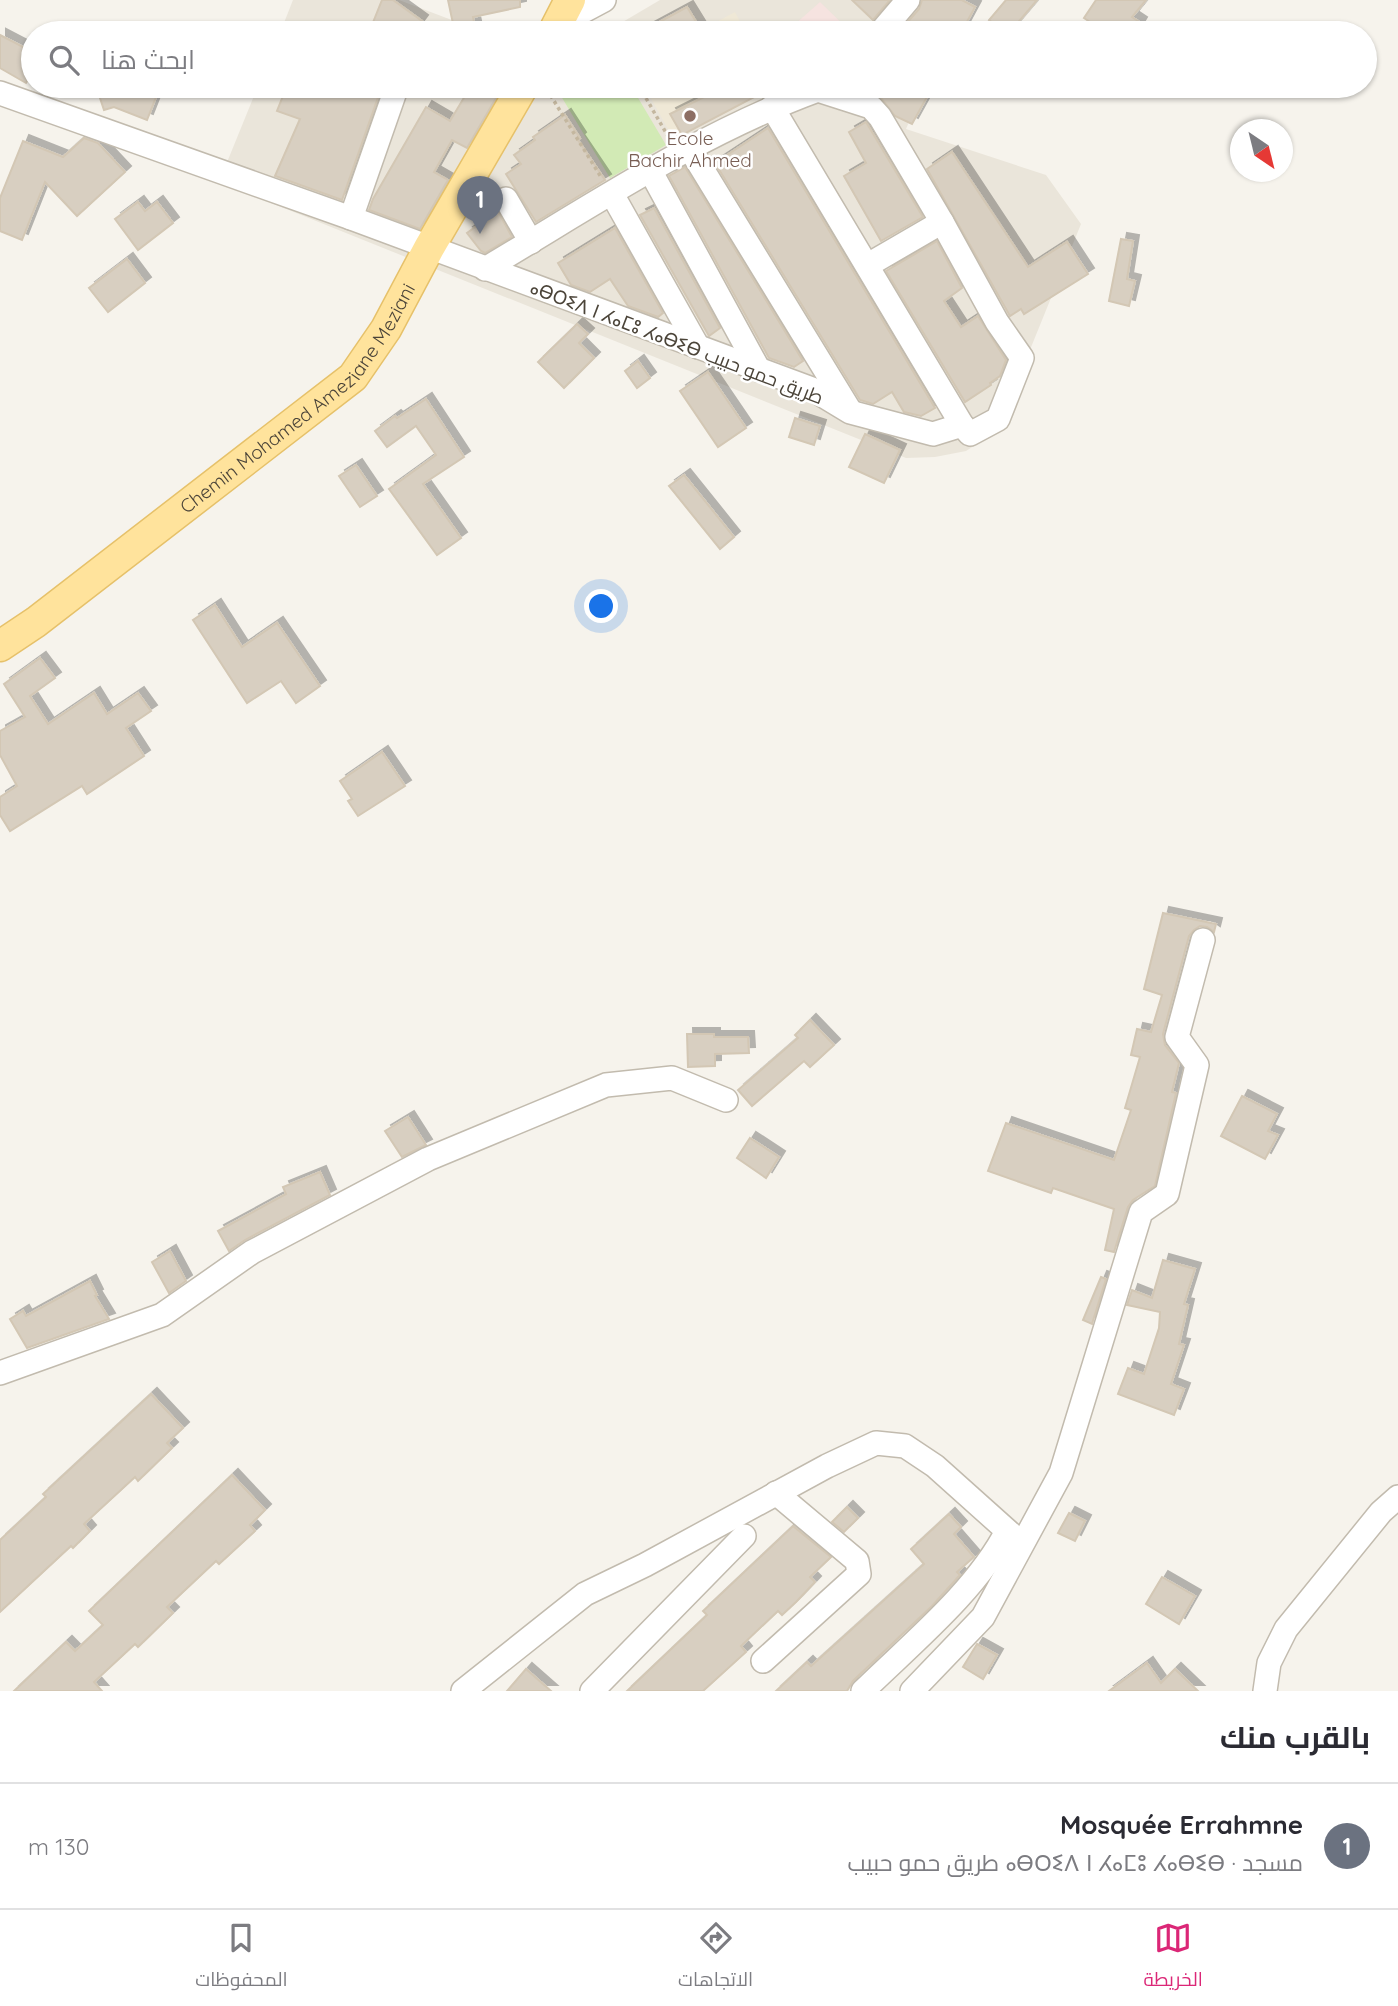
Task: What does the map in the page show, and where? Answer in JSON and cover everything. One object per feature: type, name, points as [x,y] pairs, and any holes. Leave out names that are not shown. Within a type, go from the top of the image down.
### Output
[{"type":"main road","name":"Chemin Mohamed Ameziane Meziani","points":[[0,646],[36,622],[353,377],[386,329],[429,248],[516,98]]},
{"type":"street","points":[[561,19],[604,0]]},
{"type":"street","points":[[890,21],[908,0]]},
{"type":"street","name":"ⴰⴱⵔⵉⴷ ⵏ ⵃⴰⵎⵓ ⵃⴰⴱⵉⴱ طريق حمو حبيب","points":[[0,93],[351,218],[812,389],[850,412],[933,434],[962,425],[970,434],[998,419],[1023,358],[997,321],[880,117],[871,107],[847,98]]},
{"type":"street","points":[[351,218],[393,98]]},
{"type":"street","points":[[485,269],[684,152],[795,98]]},
{"type":"street","points":[[772,107],[962,425]]},
{"type":"street","points":[[684,152],[850,412]]},
{"type":"street","points":[[651,172],[760,370]]},
{"type":"street","points":[[612,194],[698,347]]},
{"type":"street","points":[[506,199],[531,242]]},
{"type":"street","points":[[868,265],[942,222]]},
{"type":"street","points":[[863,1691],[970,1586],[995,1554],[1014,1537],[1061,1473],[1141,1212],[1167,1194],[1197,1065],[1177,1037],[1203,940]]},
{"type":"street","points":[[0,1373],[162,1315],[252,1252],[428,1159],[607,1086],[672,1078],[726,1100]]},
{"type":"street","points":[[467,1690],[585,1594],[876,1443],[905,1447],[935,1465],[1014,1537]]},
{"type":"street","points":[[763,1661],[859,1574],[857,1561],[776,1493]]},
{"type":"street","points":[[1265,1691],[1269,1663],[1286,1629],[1381,1512],[1398,1497]]},
{"type":"street","points":[[592,1691],[744,1536]]},
{"type":"street","points":[[912,1691],[983,1617],[1014,1537]]},
{"type":"path","points":[[552,98],[612,194]]},
{"type":"path","points":[[647,98],[684,152]]},
{"type":"shaded area","points":[[293,0],[399,0],[454,21],[285,21]]},
{"type":"shaded area","points":[[660,0],[960,2],[952,21],[624,21]]},
{"type":"shaded area","points":[[820,2],[840,21],[799,21]]},
{"type":"shaded area","points":[[735,12],[740,21],[718,21]]},
{"type":"shaded area","points":[[253,98],[919,98],[906,129],[1046,175],[1081,224],[997,431],[966,451],[935,457],[906,458],[219,182]]},
{"type":"shaded area","points":[[651,98],[752,98],[673,138]]},
{"type":"green space","points":[[562,98],[638,98],[666,145],[610,178]]},
{"type":"building","points":[[382,0],[393,0],[422,21],[374,21]]},
{"type":"building","points":[[448,0],[520,0],[520,7],[473,17],[474,21],[452,21]]},
{"type":"building","points":[[852,0],[890,0],[873,20]]},
{"type":"building","points":[[922,0],[962,0],[975,7],[967,21],[908,21],[919,9]]},
{"type":"building","points":[[1006,0],[1037,0],[1019,21],[989,20]]},
{"type":"building","points":[[1096,0],[1146,0],[1132,17],[1138,21],[1089,21],[1084,18]]},
{"type":"building","points":[[687,7],[696,21],[661,21]]},
{"type":"building","points":[[0,35],[21,46],[21,80],[0,68]]},
{"type":"building","points":[[100,98],[156,98],[147,120],[114,107],[104,110]]},
{"type":"building","points":[[282,98],[378,98],[342,200],[275,176],[300,119],[277,111]]},
{"type":"building","points":[[464,98],[496,98],[467,148],[452,140],[434,172],[448,180],[420,229],[369,210],[426,107],[450,121]]},
{"type":"building","points":[[702,98],[752,98],[682,135],[670,114]]},
{"type":"building","points":[[881,98],[926,98],[912,124],[895,116]]},
{"type":"building","points":[[565,115],[605,180],[536,222],[506,174],[521,164],[514,155],[535,140],[533,137]]},
{"type":"building","points":[[866,122],[923,217],[881,241],[844,176],[866,163],[849,132]]},
{"type":"building","points":[[768,128],[935,408],[921,416],[904,412],[892,392],[873,404],[860,400],[715,163]]},
{"type":"building","points":[[84,138],[98,143],[125,172],[77,216],[45,182],[22,240],[0,231],[0,198],[23,141],[63,157]]},
{"type":"building","points":[[952,152],[1028,267],[1067,242],[1088,274],[1024,314],[1021,309],[1010,316],[927,169]]},
{"type":"building","points":[[685,167],[803,361],[794,367],[769,358],[669,176]]},
{"type":"building","points":[[138,202],[145,211],[157,202],[173,223],[138,250],[115,219]]},
{"type":"building","points":[[493,202],[512,237],[485,253],[467,233],[478,225],[473,217]]},
{"type":"building","points":[[654,208],[720,328],[709,336],[640,215]]},
{"type":"building","points":[[615,228],[663,313],[658,317],[628,306],[610,279],[590,292],[571,285],[558,263]]},
{"type":"building","points":[[1121,239],[1133,241],[1127,279],[1135,281],[1129,306],[1109,301]]},
{"type":"building","points":[[937,241],[962,288],[944,301],[961,327],[978,316],[1006,360],[1000,376],[965,402],[886,271]]},
{"type":"building","points":[[127,259],[145,283],[108,312],[89,288]]},
{"type":"building","points":[[577,324],[588,334],[579,343],[594,358],[564,388],[538,362]]},
{"type":"building","points":[[638,361],[650,378],[637,388],[625,371]]},
{"type":"building","points":[[708,372],[746,428],[718,447],[680,391]]},
{"type":"building","points":[[426,399],[464,457],[423,484],[461,538],[437,555],[389,489],[436,455],[416,426],[387,447],[375,431]]},
{"type":"building","points":[[795,418],[820,426],[814,445],[789,437]]},
{"type":"building","points":[[865,434],[900,450],[884,483],[849,467]]},
{"type":"building","points":[[356,465],[377,496],[360,507],[339,476]]},
{"type":"building","points":[[684,475],[734,537],[720,549],[669,486]]},
{"type":"building","points":[[215,605],[242,647],[277,623],[320,686],[296,703],[281,681],[247,703],[193,620]]},
{"type":"building","points":[[40,658],[55,678],[30,696],[48,724],[94,693],[107,714],[138,693],[151,711],[126,728],[144,756],[87,794],[82,786],[10,831],[0,815],[0,797],[17,786],[0,755],[0,731],[25,717],[4,684]]},
{"type":"building","points":[[382,752],[405,786],[358,816],[348,801],[352,799],[340,781]]},
{"type":"building","points":[[1163,913],[1216,924],[1214,932],[1200,926],[1189,936],[1163,1034],[1165,1045],[1179,1063],[1172,1092],[1176,1093],[1155,1186],[1133,1200],[1128,1207],[1114,1252],[1105,1250],[1114,1209],[1053,1188],[1051,1193],[988,1171],[1006,1123],[1114,1160],[1131,1110],[1125,1108],[1140,1057],[1131,1055],[1137,1029],[1151,1032],[1162,995],[1144,989]]},
{"type":"building","points":[[810,1020],[834,1045],[810,1067],[804,1061],[752,1106],[738,1090],[798,1038],[795,1035]]},
{"type":"building","points":[[687,1034],[748,1037],[749,1053],[715,1054],[715,1066],[688,1067]]},
{"type":"building","points":[[1242,1096],[1277,1114],[1268,1131],[1278,1135],[1265,1159],[1221,1136]]},
{"type":"building","points":[[408,1117],[426,1145],[402,1157],[385,1131]]},
{"type":"building","points":[[750,1138],[779,1157],[766,1178],[737,1158]]},
{"type":"building","points":[[320,1172],[330,1195],[229,1251],[218,1231],[286,1194],[283,1187]]},
{"type":"building","points":[[170,1251],[186,1281],[169,1293],[152,1262]]},
{"type":"building","points":[[1163,1260],[1195,1269],[1184,1304],[1188,1305],[1179,1344],[1184,1345],[1171,1384],[1184,1389],[1174,1415],[1118,1394],[1128,1368],[1144,1374],[1159,1328],[1160,1312],[1127,1305],[1132,1290],[1152,1298]]},
{"type":"building","points":[[1101,1277],[1106,1279],[1092,1324],[1083,1320]]},
{"type":"building","points":[[90,1281],[97,1295],[95,1296],[109,1319],[27,1348],[10,1319],[23,1311],[26,1316]]},
{"type":"building","points":[[151,1394],[183,1428],[167,1443],[172,1448],[138,1481],[135,1477],[84,1524],[90,1531],[0,1612],[0,1540],[46,1497],[43,1494]]},
{"type":"building","points":[[232,1475],[265,1510],[250,1525],[255,1531],[219,1564],[216,1561],[167,1607],[173,1613],[138,1647],[135,1644],[94,1682],[102,1691],[14,1691],[66,1642],[75,1651],[103,1625],[89,1611]]},
{"type":"building","points":[[847,1507],[858,1518],[844,1532],[832,1522]]},
{"type":"building","points":[[1069,1513],[1085,1521],[1075,1541],[1058,1533]]},
{"type":"building","points":[[949,1514],[961,1527],[954,1534],[974,1557],[957,1572],[960,1575],[932,1606],[853,1681],[847,1691],[776,1691],[807,1662],[811,1666],[924,1564],[911,1549]]},
{"type":"building","points":[[793,1526],[831,1557],[810,1577],[815,1582],[796,1602],[782,1615],[778,1611],[741,1646],[746,1652],[703,1691],[627,1691],[707,1615],[703,1611]]},
{"type":"building","points":[[1162,1577],[1195,1596],[1179,1624],[1146,1604]]},
{"type":"building","points":[[977,1644],[997,1655],[983,1679],[963,1667]]},
{"type":"building","points":[[1147,1663],[1161,1683],[1175,1669],[1198,1691],[1109,1691]]},
{"type":"building","points":[[526,1669],[551,1691],[507,1691]]},
{"type":"place","name":"Ecole Bachir Ahmed","points":[[690,116]]},
{"type":"place","name":"Mosquée Errahmne","points":[[480,234]]}]
